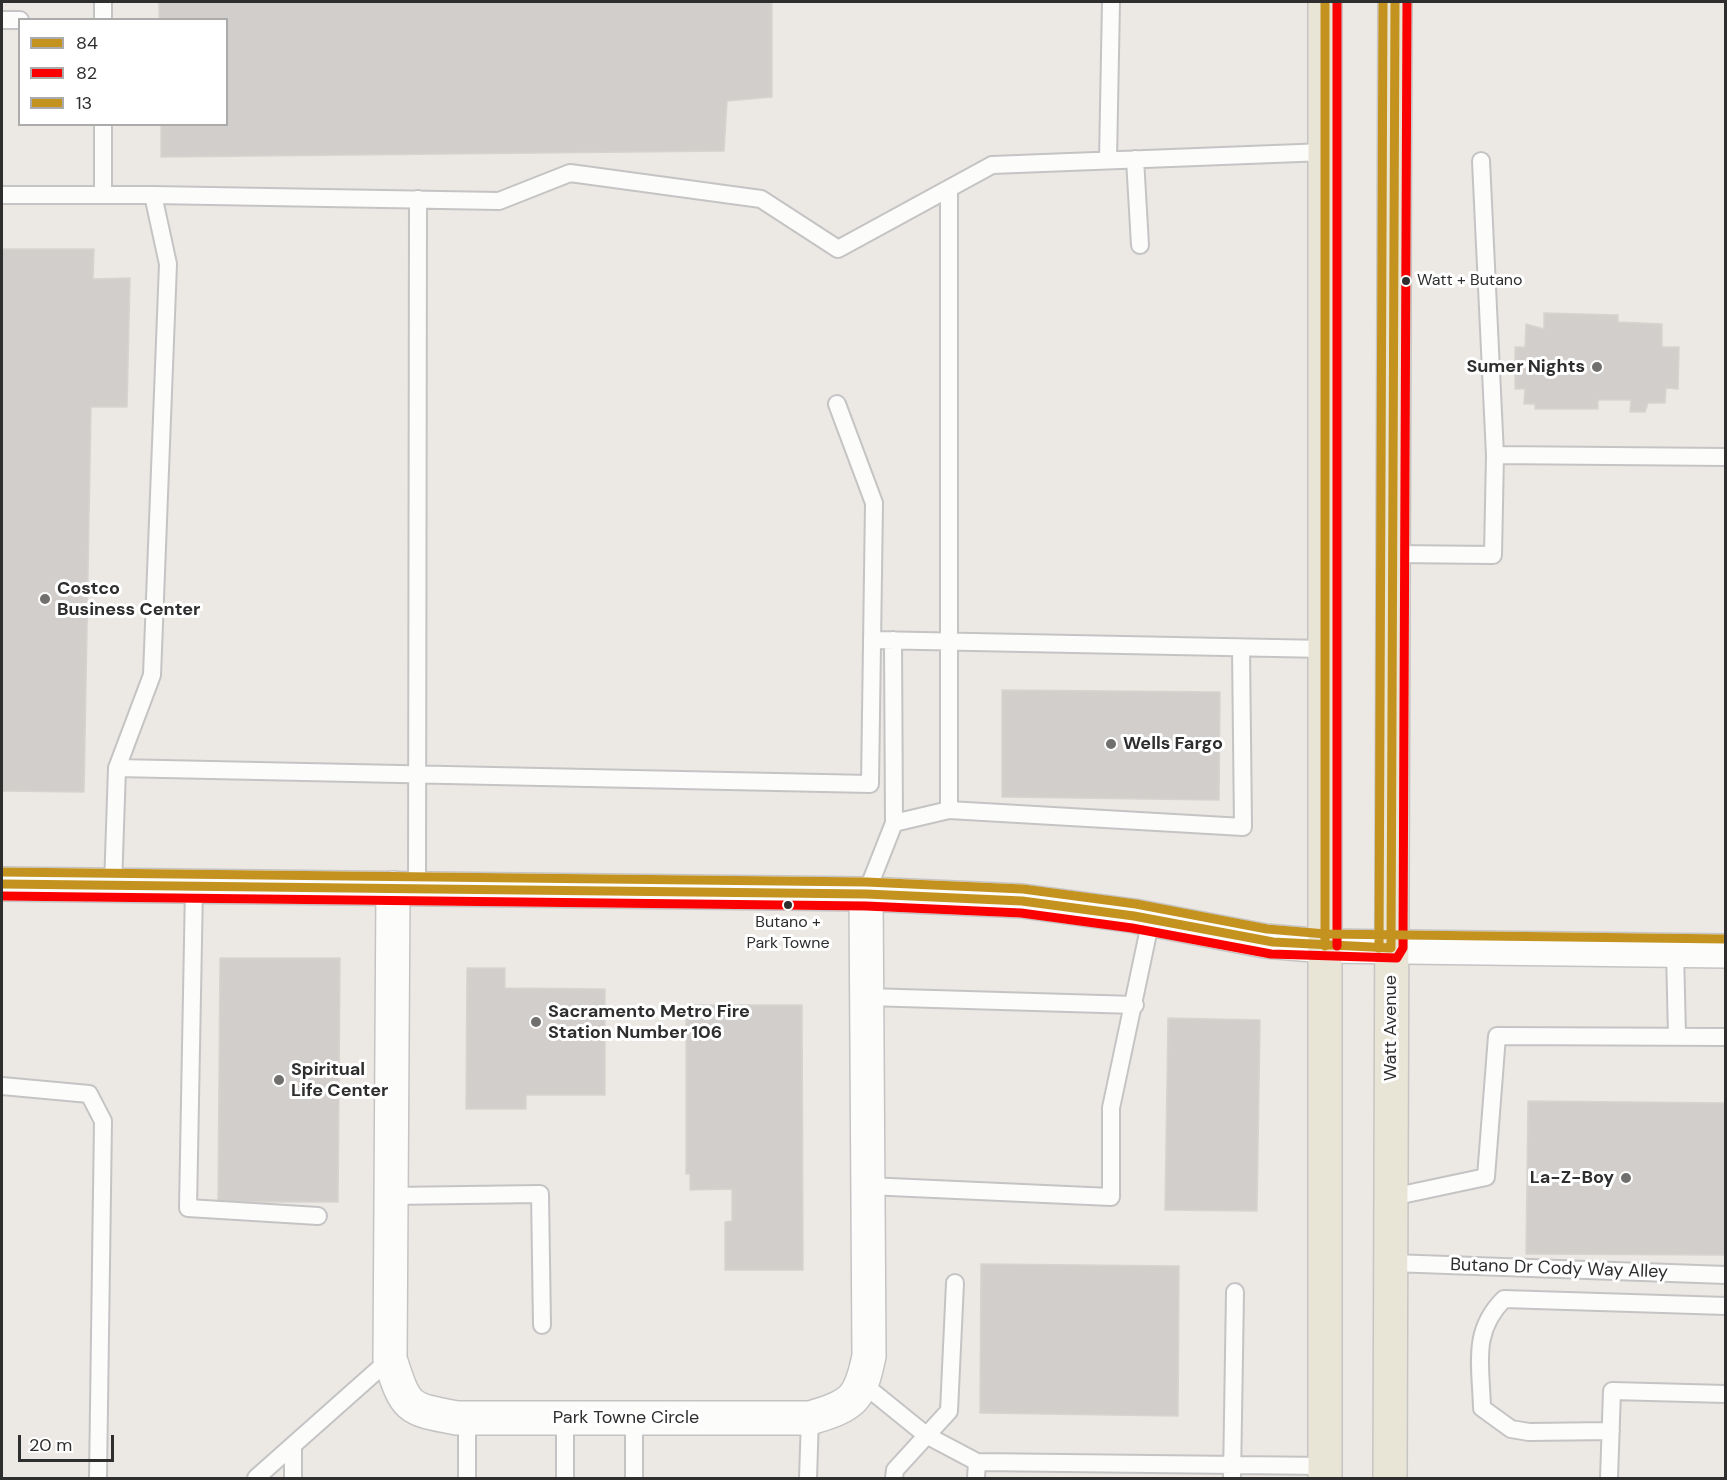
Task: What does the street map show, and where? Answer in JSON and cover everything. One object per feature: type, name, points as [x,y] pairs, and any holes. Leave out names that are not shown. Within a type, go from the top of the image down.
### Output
[{"type":"main road","points":[[1325,2],[1325,1472]]},
{"type":"main road","name":"Watt Avenue","points":[[1390,1479],[1395,2]]},
{"type":"street","points":[[2,884],[866,894],[1022,901],[1151,919],[1273,942],[1325,946],[1725,951]]},
{"type":"street","name":"Park Towne Circle","points":[[405,888],[391,1196],[390,1359],[402,1396],[421,1412],[467,1418],[810,1418],[843,1408],[863,1384],[869,1356],[866,894]]},
{"type":"lane","points":[[103,2],[103,18]]},
{"type":"lane","points":[[1108,160],[1111,2]]},
{"type":"lane","points":[[2,20],[18,20]]},
{"type":"lane","points":[[103,126],[103,194]]},
{"type":"lane","points":[[2,195],[103,194],[499,201],[570,173],[761,200],[838,249],[992,165],[1325,152]]},
{"type":"lane","points":[[1135,159],[1140,246]]},
{"type":"lane","points":[[1394,554],[1493,555],[1495,455],[1481,161]]},
{"type":"lane","points":[[949,810],[950,189]]},
{"type":"lane","points":[[113,886],[117,768],[152,675],[168,264],[153,195]]},
{"type":"lane","points":[[405,888],[417,774],[418,200]]},
{"type":"lane","points":[[117,768],[870,784],[873,503],[837,404]]},
{"type":"lane","points":[[1495,455],[1725,457]]},
{"type":"lane","points":[[872,640],[1325,649]]},
{"type":"lane","points":[[866,894],[894,823],[893,640]]},
{"type":"lane","points":[[894,823],[949,810],[1243,827],[1241,649]]},
{"type":"lane","points":[[194,887],[188,1208],[318,1216]]},
{"type":"lane","points":[[868,1186],[1111,1197],[1111,1108],[1135,1005],[1151,919]]},
{"type":"lane","points":[[1676,951],[1677,1036]]},
{"type":"lane","points":[[867,997],[1135,1005]]},
{"type":"lane","points":[[1392,1197],[1486,1177],[1497,1036],[1725,1037]]},
{"type":"lane","points":[[2,1086],[89,1094],[103,1122],[98,1479]]},
{"type":"lane","points":[[391,1196],[540,1194],[542,1325]]},
{"type":"lane","name":"Butano Dr Cody Way Alley","points":[[1392,1263],[1725,1275]]},
{"type":"lane","points":[[894,1479],[894,1470],[949,1411],[955,1283]]},
{"type":"lane","points":[[1233,1472],[1235,1292]]},
{"type":"lane","points":[[1611,1431],[1528,1432],[1511,1429],[1482,1408],[1481,1335],[1490,1313],[1504,1299],[1717,1306],[1725,1316]]},
{"type":"lane","points":[[256,1479],[390,1359]]},
{"type":"lane","points":[[863,1384],[926,1435],[977,1470],[1325,1472]]},
{"type":"lane","points":[[1609,1479],[1612,1391],[1725,1394]]},
{"type":"lane","points":[[467,1418],[467,1479]]},
{"type":"lane","points":[[565,1418],[565,1479]]},
{"type":"lane","points":[[634,1418],[634,1479]]},
{"type":"lane","points":[[808,1479],[810,1418]]},
{"type":"lane","points":[[293,1446],[293,1479]]},
{"type":"building","points":[[159,2],[772,2],[772,97],[727,101],[724,151],[161,157],[161,126],[228,126],[228,18],[159,18]]},
{"type":"building","name":"Costco Business Center","points":[[2,249],[94,249],[93,279],[130,278],[127,407],[91,407],[84,792],[2,791]]},
{"type":"building","name":"Sumer Nights","points":[[1544,313],[1618,315],[1618,322],[1662,324],[1662,347],[1679,347],[1678,389],[1666,388],[1665,403],[1648,403],[1645,412],[1630,412],[1631,400],[1598,400],[1598,409],[1535,409],[1535,404],[1524,404],[1525,389],[1515,389],[1515,347],[1525,347],[1526,324],[1544,329]]},
{"type":"building","name":"Wells Fargo","points":[[1002,690],[1220,692],[1219,800],[1002,797]]},
{"type":"building","name":"Spiritual Life Center","points":[[220,958],[340,958],[338,1202],[218,1202]]},
{"type":"building","points":[[467,968],[505,968],[505,988],[605,989],[605,1095],[526,1095],[526,1109],[466,1109]]},
{"type":"building","points":[[686,1005],[802,1005],[803,1270],[725,1270],[725,1222],[732,1221],[732,1189],[690,1190],[690,1174],[686,1174]]},
{"type":"building","points":[[1168,1018],[1260,1020],[1257,1211],[1165,1210]]},
{"type":"building","name":"La-Z-Boy","points":[[1528,1101],[1726,1103],[1726,1255],[1526,1254]]},
{"type":"building","points":[[981,1264],[1179,1266],[1178,1416],[980,1413]]},
{"type":"transit line","name":"84","points":[[1325,2],[1325,946]]},
{"type":"transit line","name":"82","points":[[1337,2],[1337,946]]},
{"type":"transit line","name":"13","points":[[1379,948],[1383,2]]},
{"type":"transit line","name":"84","points":[[2,884],[866,894],[1022,901],[1134,916],[1273,942],[1391,948],[1395,2]]},
{"type":"transit line","name":"82","points":[[2,896],[866,906],[1021,913],[1132,928],[1271,954],[1397,958],[1403,948],[1407,2]]},
{"type":"transit line","name":"13","points":[[2,872],[866,882],[1023,889],[1136,904],[1267,929],[1326,934],[1726,939]]},
{"type":"place","name":"Watt + Butano","points":[[1406,281]]},
{"type":"place","name":"Sumer Nights","points":[[1597,367]]},
{"type":"place","name":"Costco Business Center","points":[[45,599]]},
{"type":"place","name":"Wells Fargo","points":[[1111,744]]},
{"type":"place","name":"Butano + Park Towne","points":[[788,905]]},
{"type":"place","name":"Sacramento Metro Fire Station Number 106","points":[[536,1022]]},
{"type":"place","name":"Spiritual Life Center","points":[[279,1080]]},
{"type":"place","name":"La-Z-Boy","points":[[1626,1178]]}]
